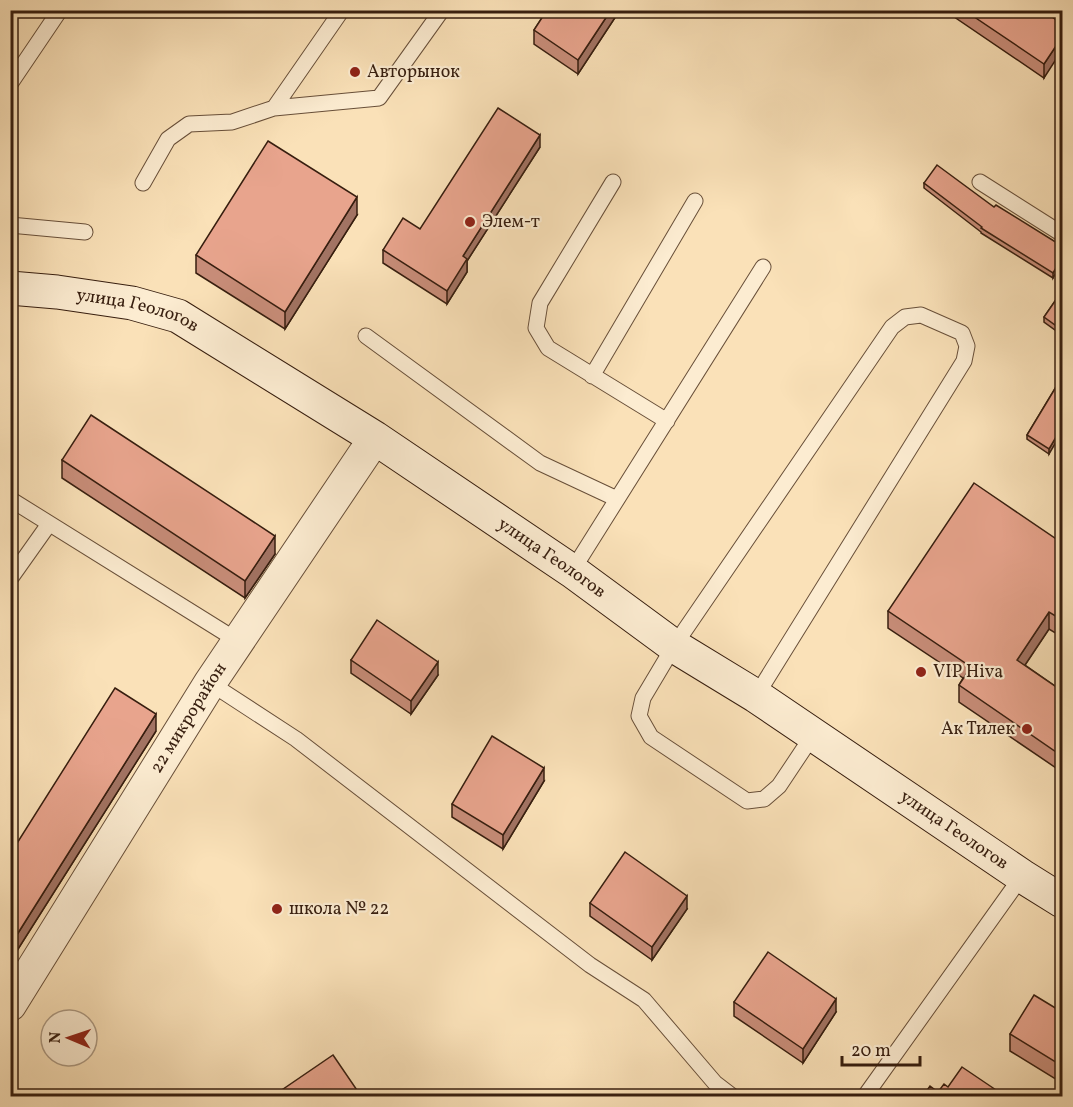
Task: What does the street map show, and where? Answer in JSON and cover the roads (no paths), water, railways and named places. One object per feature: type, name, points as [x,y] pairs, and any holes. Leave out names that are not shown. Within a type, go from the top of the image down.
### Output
[{"type":"street","name":"улица Геологов","points":[[10,288],[132,303],[178,316],[375,438],[572,571],[674,645],[756,696],[1022,876],[1061,898]]},
{"type":"street","name":"22 микрорайон","points":[[13,997],[210,683],[375,438]]},
{"type":"lane","points":[[10,84],[60,10]]},
{"type":"lane","points":[[274,108],[342,10]]},
{"type":"lane","points":[[143,183],[168,139],[189,124],[232,122],[274,108],[379,98],[442,10]]},
{"type":"lane","points":[[613,182],[540,303],[536,328],[548,348],[667,421]]},
{"type":"lane","points":[[980,182],[1062,234]]},
{"type":"lane","points":[[592,376],[695,201]]},
{"type":"lane","points":[[10,225],[85,232]]},
{"type":"lane","points":[[572,571],[763,267]]},
{"type":"lane","points":[[756,696],[964,361],[968,346],[962,333],[921,315],[905,317],[892,327],[674,645],[643,698],[639,717],[651,737],[747,801],[764,799],[779,786],[813,735]]},
{"type":"lane","points":[[366,336],[540,463],[617,499]]},
{"type":"lane","points":[[10,499],[238,641]]},
{"type":"lane","points":[[10,579],[49,524]]},
{"type":"lane","points":[[210,683],[296,739],[590,965],[644,1000],[715,1083],[732,1096]]},
{"type":"lane","points":[[865,1096],[1022,876]]},
{"type":"place","name":"Авторынок","points":[[355,72]]},
{"type":"place","name":"Элем-т","points":[[470,222]]},
{"type":"place","name":"VIP Hiva","points":[[921,672]]},
{"type":"place","name":"Ак Тилек","points":[[1027,729]]},
{"type":"place","name":"школа № 22","points":[[277,909]]}]
